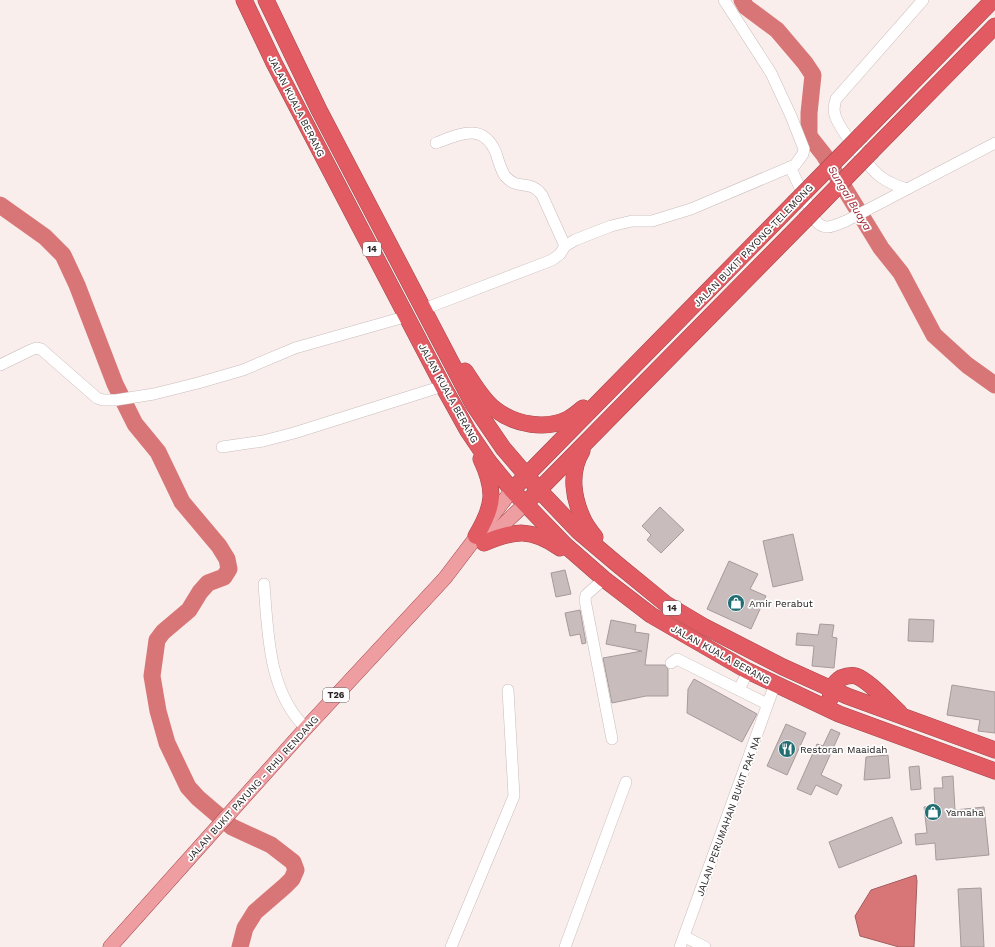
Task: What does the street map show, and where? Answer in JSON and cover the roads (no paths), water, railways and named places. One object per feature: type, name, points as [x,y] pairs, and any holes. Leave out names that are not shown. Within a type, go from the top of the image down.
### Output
[{"type":"highway","name":"JALAN KUALA BERANG","points":[[244,0],[278,70],[468,431],[489,462],[525,504],[565,545],[604,579],[651,615],[748,671],[839,714],[995,771]]},
{"type":"highway","name":"JALAN KUALA BERANG","points":[[266,0],[319,110],[473,404],[503,448],[538,490],[578,530],[617,564],[666,604],[704,626],[847,696],[995,750]]},
{"type":"highway","name":"JALAN BUKIT PAYONG-TELEMONG","points":[[512,490],[993,0]]},
{"type":"highway","name":"JALAN BUKIT PAYONG-TELEMONG","points":[[525,504],[995,26]]},
{"type":"highway","points":[[434,330],[495,409],[520,422],[538,425],[558,422],[569,418],[586,406],[652,347]]},
{"type":"highway","points":[[468,431],[488,475],[491,490],[490,506],[480,540],[514,533],[531,534],[547,539],[604,579]]},
{"type":"highway","points":[[589,439],[577,460],[573,474],[576,498],[584,522],[617,564]]},
{"type":"highway","points":[[839,714],[830,700],[832,689],[837,681],[847,676],[856,676],[870,686],[905,717]]},
{"type":"main road","points":[[480,540],[512,490]]},
{"type":"main road","points":[[480,540],[525,504]]},
{"type":"main road","name":"JALAN BUKIT PAYUNG - RHU RENDANG","points":[[110,947],[306,728],[480,540]]},
{"type":"street","points":[[424,309],[552,260],[560,254],[566,246],[575,240],[611,226],[632,221],[652,221],[691,209],[790,167],[799,160],[804,149],[771,73],[724,0]]},
{"type":"street","points":[[906,189],[891,184],[881,178],[871,168],[842,129],[835,117],[834,109],[836,99],[923,0]]},
{"type":"street","points":[[436,143],[467,133],[476,132],[483,136],[494,148],[504,175],[517,185],[531,186],[542,195],[566,246]]},
{"type":"street","points":[[790,167],[816,221],[819,225],[828,228],[846,221],[995,143]]},
{"type":"street","points":[[0,365],[36,348],[41,349],[97,398],[103,400],[116,400],[176,389],[243,370],[295,348],[408,316]]},
{"type":"street","points":[[222,447],[263,441],[294,433],[443,386]]},
{"type":"street","points":[[604,579],[586,595],[585,600],[612,739]]},
{"type":"street","points":[[264,584],[269,640],[278,679],[290,709],[296,718],[306,728]]},
{"type":"street","points":[[671,663],[677,659],[767,704]]},
{"type":"street","points":[[739,690],[748,671]]},
{"type":"street","name":"JALAN PERUMAHAN BUKIT PAK NA","points":[[682,942],[774,684]]},
{"type":"street","points":[[451,947],[514,796],[508,690]]},
{"type":"street","points":[[565,947],[626,782]]},
{"type":"street","points":[[682,942],[705,947]]},
{"type":"waterway","name":"Sungai Buaya","points":[[742,0],[746,7],[777,30],[805,63],[813,75],[809,113],[809,136],[824,155],[881,248],[901,273],[934,335],[967,365],[995,385]]},
{"type":"waterway","points":[[0,205],[45,237],[63,255],[77,285],[115,384],[135,424],[158,452],[182,502],[219,546],[227,559],[229,569],[224,577],[208,583],[200,592],[189,610],[163,632],[157,640],[152,676],[158,711],[167,743],[188,787],[198,798],[232,827],[271,845],[293,862],[296,870],[292,879],[255,912],[245,928],[240,947]]},
{"type":"place","name":"Amir Perabut","points":[[736,603]]},
{"type":"place","name":"Restoran Maaidah","points":[[787,749]]},
{"type":"place","name":"Yamaha","points":[[933,812]]}]
